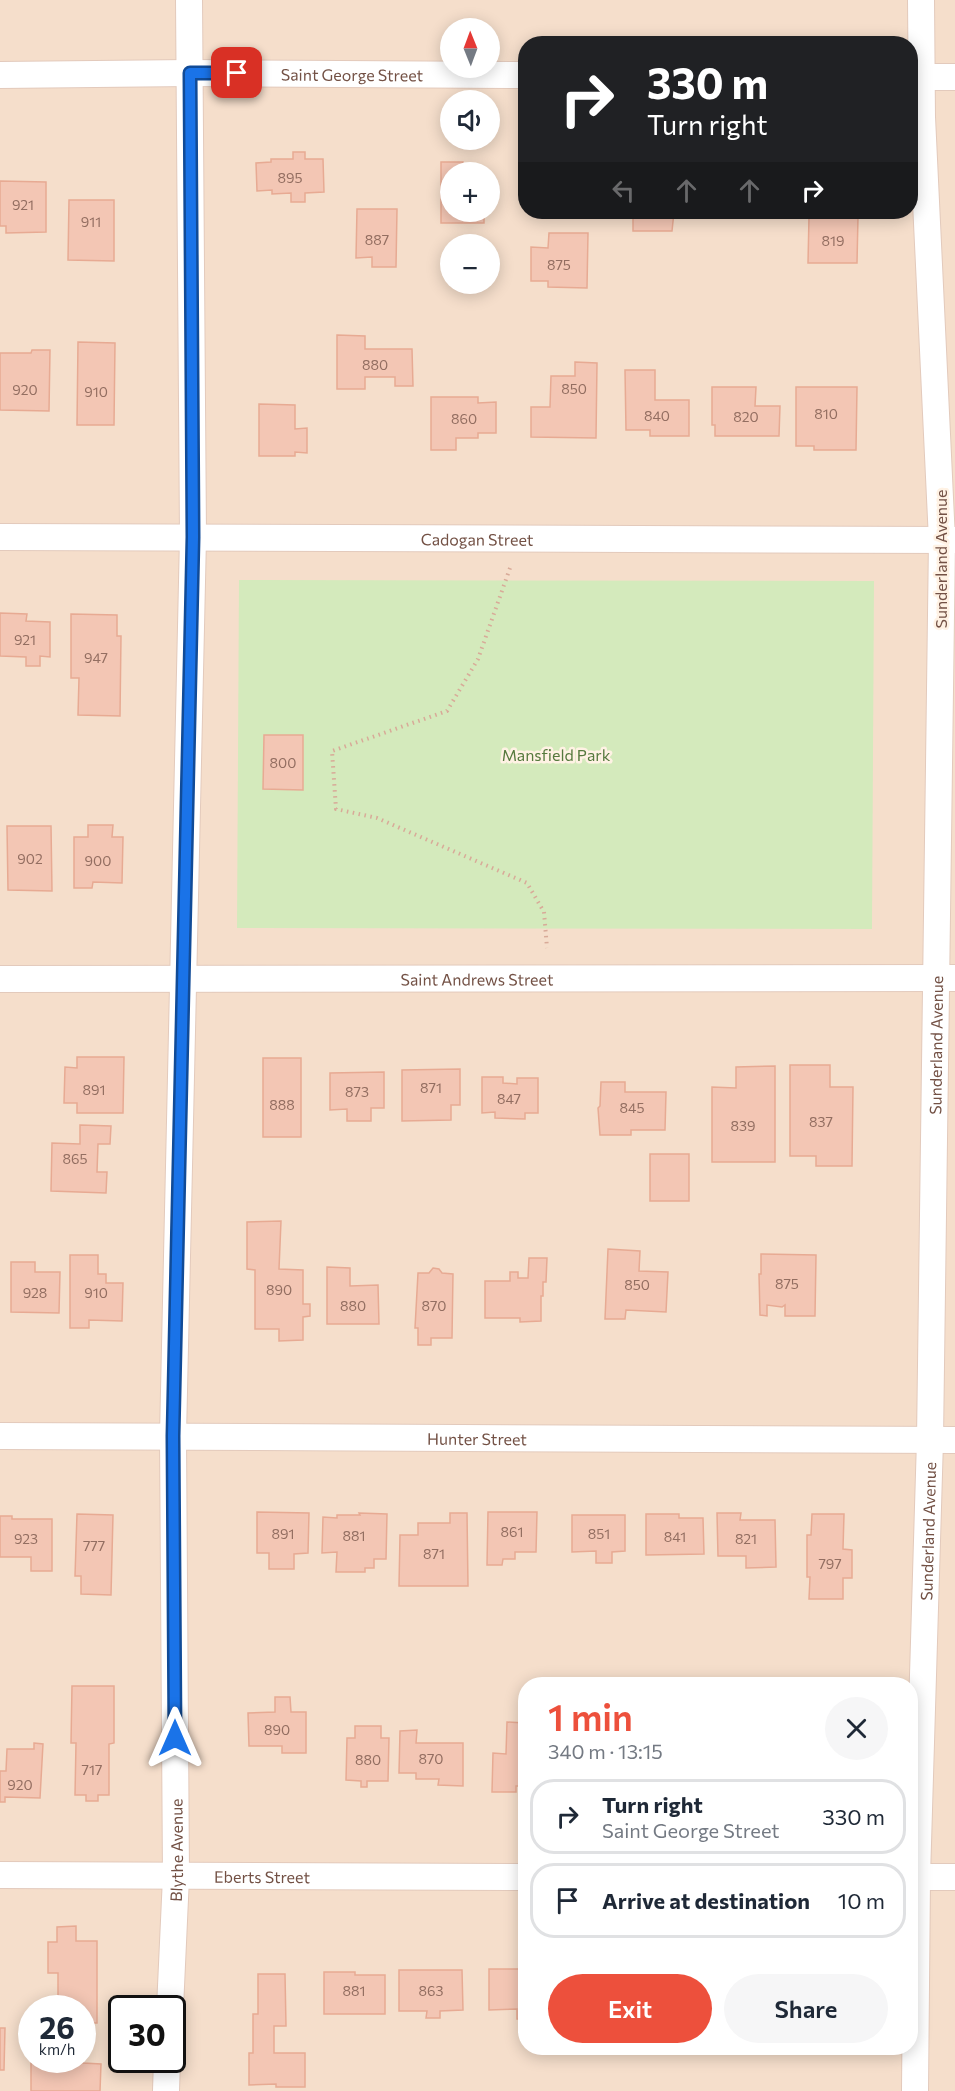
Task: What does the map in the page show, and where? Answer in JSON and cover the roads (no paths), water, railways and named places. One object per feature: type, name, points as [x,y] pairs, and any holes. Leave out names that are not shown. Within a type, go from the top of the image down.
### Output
[{"type":"street","name":"Blythe Avenue","points":[[171,1995],[176,1877],[173,1436],[193,537],[189,0]]},
{"type":"street","name":"Sunderland Avenue","points":[[918,46],[921,0]]},
{"type":"street","name":"Saint George Street","points":[[0,75],[190,73],[518,75]]},
{"type":"street","points":[[918,77],[955,77]]},
{"type":"street","name":"Sunderland Avenue","points":[[918,106],[948,540],[945,978],[918,1768]]},
{"type":"street","name":"Cadogan Street","points":[[0,537],[948,540]]},
{"type":"street","name":"Saint Andrews Street","points":[[0,979],[945,978]]},
{"type":"street","name":"Hunter Street","points":[[0,1436],[955,1440]]},
{"type":"street","name":"Eberts Street","points":[[0,1875],[518,1877]]},
{"type":"street","points":[[918,1877],[955,1877]]},
{"type":"street","name":"Sunderland Avenue","points":[[915,2055],[915,2091]]},
{"type":"street","points":[[166,2091],[167,2073]]},
{"type":"park label","name":"Mansfield Park","points":[[556,754]]}]
